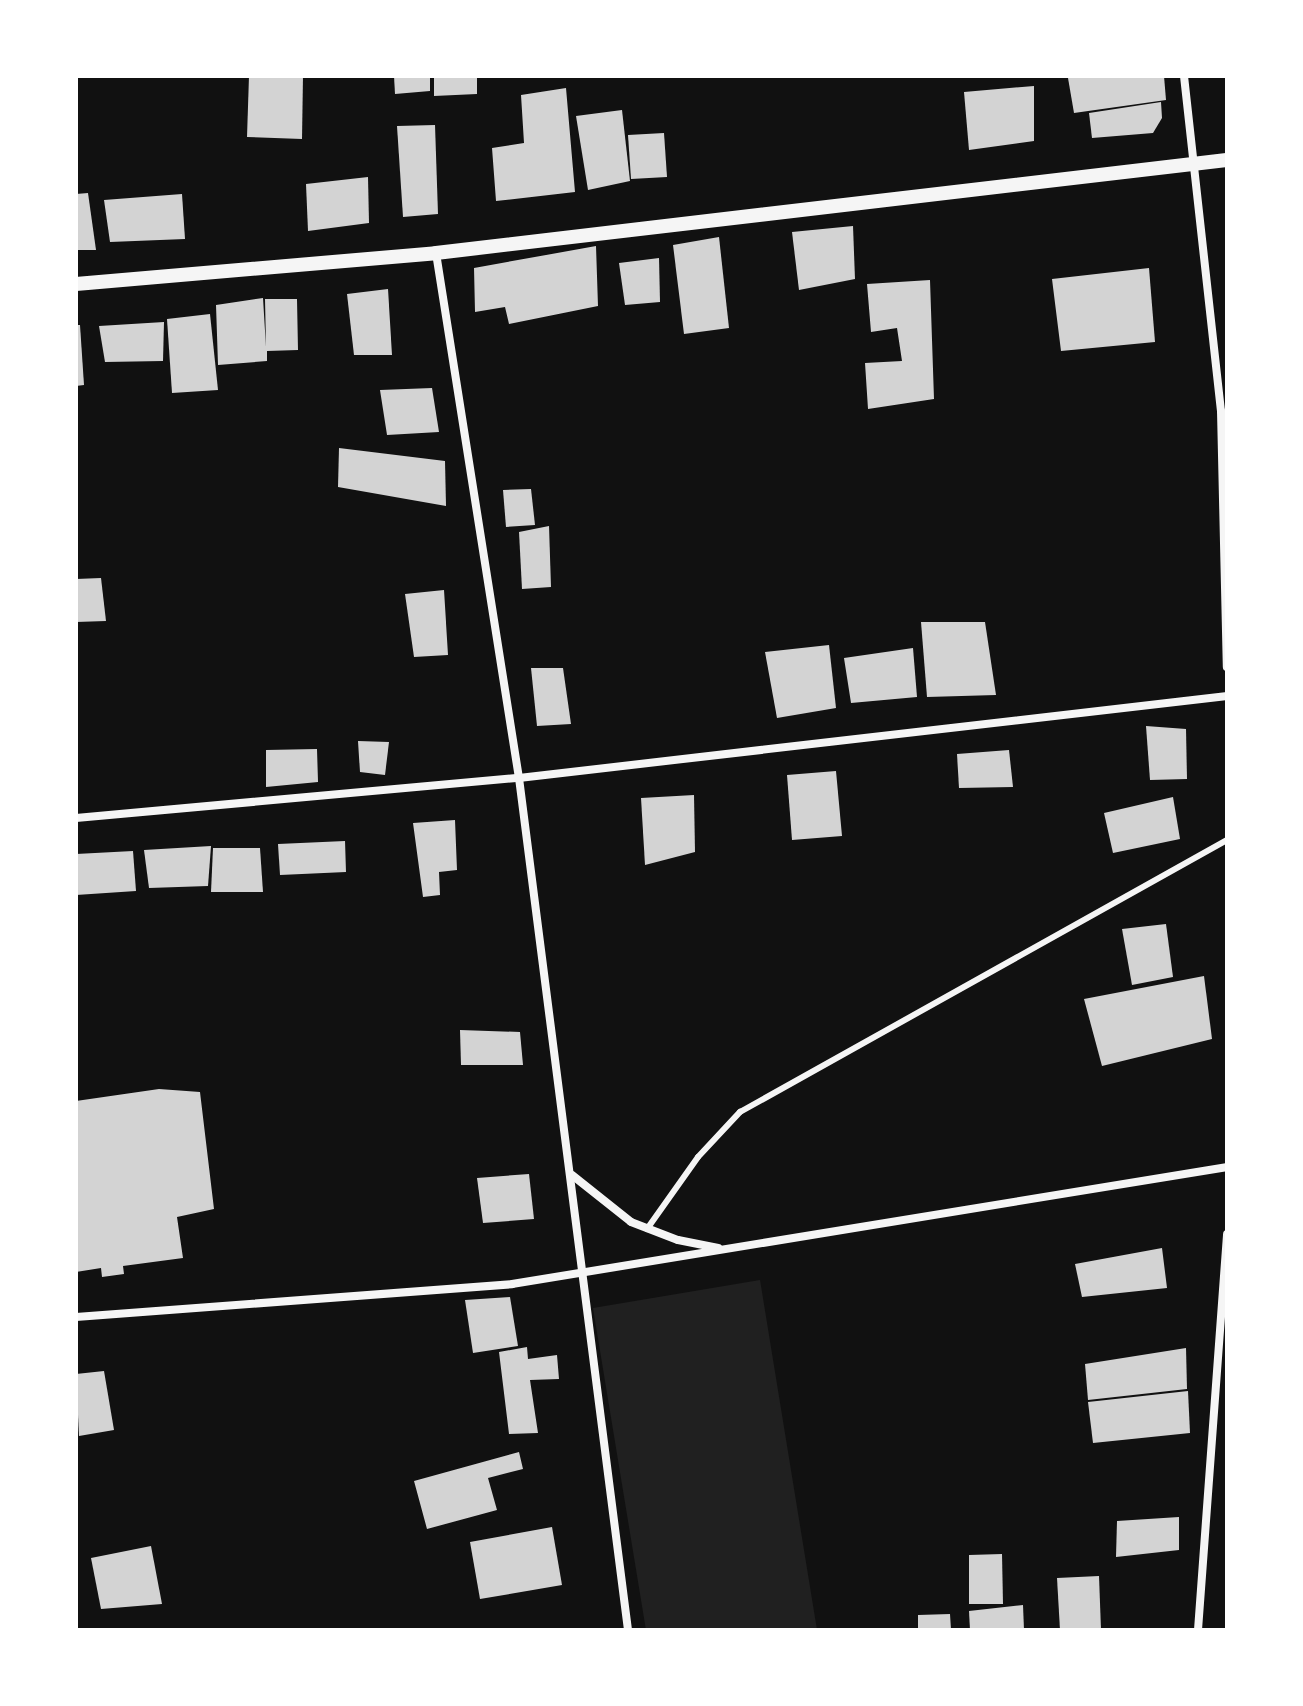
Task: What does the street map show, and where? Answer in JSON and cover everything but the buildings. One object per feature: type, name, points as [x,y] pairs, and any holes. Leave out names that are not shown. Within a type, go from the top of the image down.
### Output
[{"type":"street","points":[[1184,76],[1221,411],[1227,667]]},
{"type":"street","points":[[76,284],[436,253],[1227,160]]},
{"type":"street","points":[[436,253],[519,778],[628,1630]]},
{"type":"street","points":[[76,818],[519,778],[1227,696]]},
{"type":"street","points":[[76,1317],[512,1284],[1227,1167]]},
{"type":"street","points":[[572,1175],[631,1222],[727,1250]]},
{"type":"street","points":[[1198,1630],[1227,1234]]},
{"type":"lane","points":[[647,1229],[698,1157],[740,1112],[1227,840]]},
{"type":"shaded area","points":[[760,1280],[817,1630],[646,1630],[593,1308]]}]
